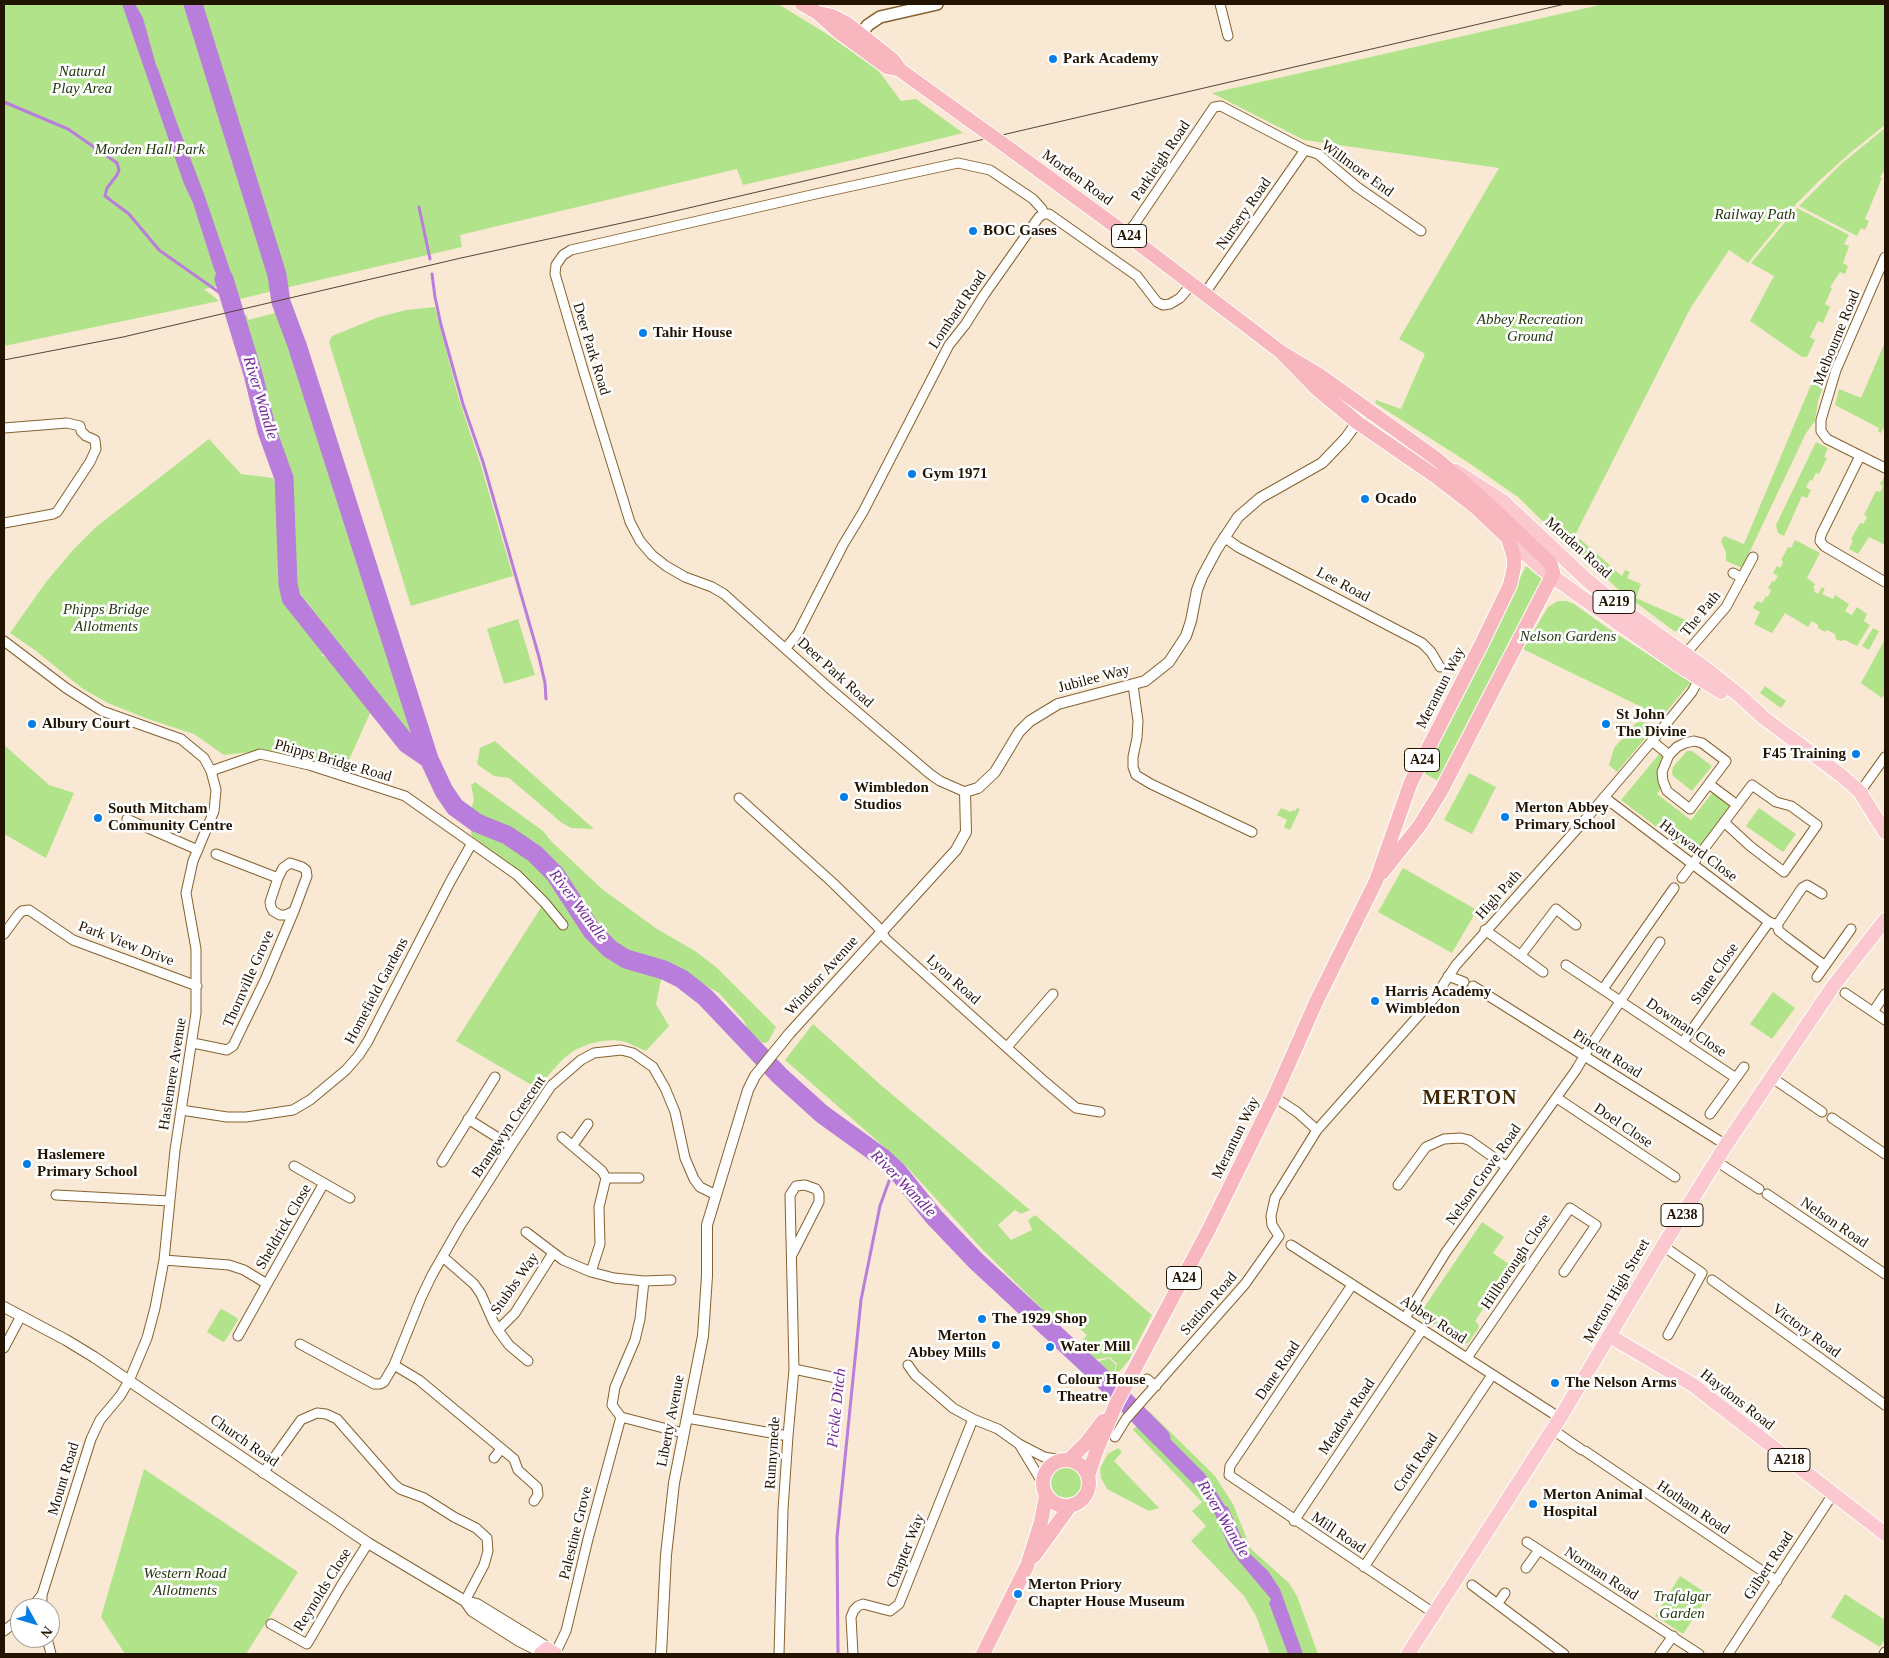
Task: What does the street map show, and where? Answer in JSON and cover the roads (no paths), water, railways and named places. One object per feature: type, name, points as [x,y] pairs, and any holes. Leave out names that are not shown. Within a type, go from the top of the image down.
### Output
[{"type":"highway","name":"Morden Road","points":[[802,4],[818,13],[839,32],[887,67],[900,70]]},
{"type":"highway","name":"Morden Road","points":[[818,13],[832,16],[846,23],[893,60],[900,70],[1126,234],[1281,352],[1322,377],[1438,460],[1538,550],[1550,563],[1553,572],[1552,576]]},
{"type":"highway","name":"Morden Road","points":[[1281,352],[1317,390],[1474,506],[1508,538]]},
{"type":"highway","name":"Merantun Way","points":[[1088,1476],[1116,1404],[1168,1310],[1274,1097],[1317,1000],[1376,881],[1411,782],[1482,645],[1510,585],[1514,563],[1508,538]]},
{"type":"highway","name":"Merantun Way","points":[[1376,881],[1420,825],[1441,791],[1552,576]]},
{"type":"highway","name":"Merantun Way","points":[[1065,1460],[1087,1442],[1116,1404]]},
{"type":"highway","points":[[1065,1460],[1082,1466],[1088,1476]]},
{"type":"highway","name":"A24","points":[[1026,1569],[1041,1522],[1046,1496],[1042,1482],[1048,1468],[1065,1460]]},
{"type":"highway","name":"A24","points":[[983,1654],[1026,1569],[1070,1506],[1080,1501],[1086,1495],[1088,1476]]},
{"type":"highway","points":[[1046,1496],[1057,1505],[1070,1506]]},
{"type":"main road","points":[[861,34],[868,25],[880,17],[937,4]]},
{"type":"main road","name":"Morden Road","points":[[1508,538],[1538,550],[1595,587],[1682,659],[1700,677],[1735,702],[1764,718]]},
{"type":"main road","points":[[1510,585],[1538,550]]},
{"type":"main road","name":"Morden Road","points":[[1552,576],[1740,695],[1764,718],[1842,776],[1860,792],[1885,832]]},
{"type":"main road","name":"Merton High Street","points":[[1408,1654],[1553,1430],[1726,1145],[1834,985],[1884,920]]},
{"type":"main road","name":"Haydons Road","points":[[1610,1336],[1693,1385],[1885,1534]]},
{"type":"street","points":[[1220,4],[1228,36]]},
{"type":"street","name":"Willmore End","points":[[1221,106],[1305,150],[1318,154],[1357,187],[1421,231]]},
{"type":"street","name":"Parkleigh Road","points":[[1126,234],[1133,227],[1214,107],[1221,106]]},
{"type":"street","name":"Nursery Road","points":[[1204,294],[1305,150]]},
{"type":"street","name":"Deer Park Road","points":[[965,792],[940,781],[930,774],[724,594],[712,586],[685,576],[666,566],[652,555],[640,541],[627,513],[555,274],[556,266],[563,255],[572,250],[812,194],[958,163],[990,170],[1032,199],[1042,209],[1044,214]]},
{"type":"street","points":[[1044,214],[1049,214],[1137,276],[1156,302],[1163,306],[1180,298],[1192,284]]},
{"type":"street","name":"Lombard Road","points":[[786,648],[798,633],[843,544],[863,512],[948,345],[965,325],[1039,217],[1044,214]]},
{"type":"street","name":"Melbourne Road","points":[[1860,456],[1826,439],[1821,431],[1822,420],[1836,370],[1885,259]]},
{"type":"street","name":"Jubilee Way","points":[[965,792],[978,788],[987,780],[1002,761],[1019,732],[1043,712],[1058,704],[1145,681],[1158,673],[1179,650],[1191,621],[1196,590],[1209,563],[1238,517],[1260,498],[1322,463],[1335,451],[1367,409]]},
{"type":"street","points":[[4,428],[68,423],[80,426],[81,432],[96,440],[96,449],[90,462],[58,512],[4,523]]},
{"type":"street","points":[[1885,468],[1860,456],[1820,541],[1824,546],[1885,582]]},
{"type":"street","name":"Lee Road","points":[[1224,538],[1238,548],[1422,643],[1431,652],[1440,667]]},
{"type":"street","name":"The Path","points":[[1682,659],[1726,608],[1753,557]]},
{"type":"street","points":[[1733,573],[1742,578]]},
{"type":"street","points":[[4,641],[66,688],[102,711],[181,739],[204,758],[211,771]]},
{"type":"street","name":"High Path","points":[[1279,1236],[1272,1225],[1271,1216],[1275,1198],[1317,1130],[1436,997],[1448,976],[1486,930],[1604,798],[1692,692],[1700,677]]},
{"type":"street","points":[[1132,685],[1138,721],[1138,738],[1133,762],[1136,775],[1252,832]]},
{"type":"street","points":[[1652,741],[1669,755]]},
{"type":"street","points":[[1694,741],[1702,743],[1726,761],[1690,808],[1668,791],[1663,782],[1662,772],[1669,755],[1677,747],[1694,741]]},
{"type":"street","name":"Phipps Bridge Road","points":[[211,771],[260,754],[309,765],[405,796],[517,875],[545,903],[563,925]]},
{"type":"street","points":[[1860,792],[1885,757]]},
{"type":"street","name":"Haslemere Avenue","points":[[129,1381],[147,1338],[164,1260],[169,1201],[181,1110],[193,1043],[197,986],[196,949],[186,893],[193,861],[214,811],[216,790],[211,771]]},
{"type":"street","points":[[1709,784],[1737,805]]},
{"type":"street","points":[[1682,878],[1692,863],[1752,786],[1776,802],[1791,806],[1817,826],[1784,872],[1750,846],[1724,822]]},
{"type":"street","name":"Windsor Avenue","points":[[716,1195],[754,1076],[956,850],[963,840],[967,822],[965,792]]},
{"type":"street","name":"Lyon Road","points":[[739,798],[833,883],[882,932],[886,939],[1076,1108],[1100,1112]]},
{"type":"street","name":"Hayward Close","points":[[1604,798],[1824,964]]},
{"type":"street","points":[[128,819],[198,850]]},
{"type":"street","name":"Homefield Gardens","points":[[181,1110],[241,1117],[281,1113],[293,1110],[310,1100],[346,1070],[359,1055],[368,1040],[472,843]]},
{"type":"street","points":[[216,854],[278,878]]},
{"type":"street","name":"Thornville Grove","points":[[193,1043],[227,1050],[233,1046],[265,980],[294,911],[307,876],[306,870],[290,863],[283,868],[270,902],[273,912],[280,915],[286,915],[294,911]]},
{"type":"street","points":[[1773,924],[1802,888],[1807,885],[1822,894]]},
{"type":"street","points":[[1603,989],[1674,888]]},
{"type":"street","points":[[1521,955],[1556,909],[1576,925]]},
{"type":"street","name":"Park View Drive","points":[[4,934],[22,911],[30,910],[74,940],[197,986]]},
{"type":"street","name":"Stane Close","points":[[1683,1042],[1773,924]]},
{"type":"street","points":[[1817,977],[1824,964],[1851,929]]},
{"type":"street","points":[[1486,930],[1543,972]]},
{"type":"street","name":"Nelson Grove Road","points":[[1405,1318],[1446,1252],[1585,1056],[1660,942]]},
{"type":"street","name":"Dowman Close","points":[[1566,965],[1622,1000],[1736,1078]]},
{"type":"street","name":"Pincott Road","points":[[1448,976],[1469,984],[1726,1145]]},
{"type":"street","points":[[1845,993],[1885,1020]]},
{"type":"street","points":[[1007,1047],[1052,994]]},
{"type":"street","points":[[1873,1012],[1885,994]]},
{"type":"street","name":"Brangwyn Crescent","points":[[300,1344],[374,1384],[384,1382],[394,1365],[421,1298],[442,1257],[511,1146],[550,1086],[581,1060],[594,1053],[621,1050],[633,1053],[653,1067],[665,1088],[675,1112],[685,1158],[694,1179],[700,1186],[716,1195]]},
{"type":"street","points":[[1710,1114],[1744,1067]]},
{"type":"street","points":[[442,1162],[494,1077]]},
{"type":"street","points":[[1771,1077],[1822,1112]]},
{"type":"street","points":[[1274,1097],[1297,1112],[1317,1130]]},
{"type":"street","name":"Doel Close","points":[[1556,1098],[1675,1177]]},
{"type":"street","points":[[1832,1118],[1885,1154]]},
{"type":"street","points":[[468,1119],[511,1146]]},
{"type":"street","points":[[573,1145],[588,1124]]},
{"type":"street","points":[[562,1137],[602,1171],[606,1178],[599,1207],[600,1244],[591,1272]]},
{"type":"street","points":[[1398,1185],[1426,1147],[1444,1139],[1461,1138],[1469,1140],[1507,1167]]},
{"type":"street","name":"Nelson Road","points":[[1716,1161],[1885,1274]]},
{"type":"street","name":"Sheldrick Close","points":[[294,1166],[350,1198]]},
{"type":"street","points":[[606,1178],[639,1178]]},
{"type":"street","name":"Sheldrick Close","points":[[238,1336],[324,1183]]},
{"type":"street","name":"Runnymede","points":[[779,1654],[783,1520],[794,1370],[793,1253],[790,1194],[796,1186],[805,1185],[816,1189],[819,1194],[819,1202],[793,1253]]},
{"type":"street","points":[[56,1195],[169,1201]]},
{"type":"street","name":"Liberty Avenue","points":[[661,1654],[668,1537],[674,1483],[703,1336],[708,1276],[708,1225],[716,1195]]},
{"type":"street","name":"Hillborough Close","points":[[1466,1358],[1570,1208],[1596,1225],[1564,1272]]},
{"type":"street","points":[[526,1232],[563,1260],[591,1272],[614,1278],[644,1281],[671,1280]]},
{"type":"street","name":"Station Road","points":[[1115,1436],[1126,1419],[1246,1284],[1279,1236]]},
{"type":"street","name":"Abbey Road","points":[[1291,1245],[1560,1418]]},
{"type":"street","points":[[1663,1246],[1702,1273],[1668,1335]]},
{"type":"street","name":"Stubbs Way","points":[[498,1330],[515,1313],[553,1253]]},
{"type":"street","points":[[442,1257],[474,1284],[481,1294],[498,1330],[510,1345],[528,1361]]},
{"type":"street","name":"Sheldrick Close","points":[[164,1260],[229,1265],[244,1270],[267,1284]]},
{"type":"street","name":"Victory Road","points":[[1712,1280],[1885,1404]]},
{"type":"street","points":[[644,1281],[640,1319],[635,1340],[615,1387],[612,1405],[621,1417],[683,1433]]},
{"type":"street","name":"Dane Road","points":[[1228,1473],[1230,1466],[1352,1285]]},
{"type":"street","name":"Church Road","points":[[4,1307],[66,1340],[368,1543],[465,1601],[477,1604],[544,1645],[548,1653]]},
{"type":"street","points":[[4,1348],[21,1316]]},
{"type":"street","name":"Meadow Road","points":[[1294,1521],[1422,1330]]},
{"type":"street","points":[[394,1365],[419,1380],[514,1459],[518,1470],[537,1487],[538,1495],[534,1501]]},
{"type":"street","points":[[908,1365],[915,1375],[945,1402],[973,1419],[998,1429],[1044,1458],[1065,1460]]},
{"type":"street","points":[[794,1370],[841,1379]]},
{"type":"street","name":"Croft Road","points":[[1364,1568],[1492,1375]]},
{"type":"street","points":[[1147,1379],[1156,1386]]},
{"type":"street","name":"Mount Road","points":[[39,1598],[95,1429],[129,1381]]},
{"type":"street","points":[[262,1473],[302,1420],[316,1413],[326,1414],[337,1419],[400,1489],[424,1498],[482,1532],[487,1538],[488,1551],[484,1565],[465,1601]]},
{"type":"street","name":"Palestine Grove","points":[[548,1653],[566,1631],[588,1539],[621,1417]]},
{"type":"street","points":[[687,1418],[788,1436]]},
{"type":"street","name":"Chapter Way","points":[[853,1654],[851,1617],[854,1610],[863,1604],[890,1610],[900,1604],[973,1419]]},
{"type":"street","name":"Hotham Road","points":[[1553,1430],[1583,1450],[1596,1454],[1777,1581]]},
{"type":"street","points":[[1019,1444],[1042,1482]]},
{"type":"street","points":[[494,1458],[501,1449]]},
{"type":"street","name":"Mill Road","points":[[1228,1473],[1230,1477],[1294,1521],[1435,1614]]},
{"type":"street","name":"Gilbert Road","points":[[1728,1654],[1833,1494]]},
{"type":"street","name":"Norman Road","points":[[1527,1542],[1699,1654]]},
{"type":"street","name":"Reynolds Close","points":[[271,1624],[307,1644],[368,1543]]},
{"type":"street","points":[[1526,1568],[1539,1550]]},
{"type":"street","points":[[1472,1585],[1564,1654]]},
{"type":"street","points":[[1498,1603],[1505,1593]]},
{"type":"street","name":"Church Road","points":[[465,1601],[472,1611],[519,1641],[548,1653]]},
{"type":"street","points":[[1660,1654],[1673,1636]]},
{"type":"street","points":[[519,1641],[523,1654]]},
{"type":"water","points":[[122,4],[135,4],[143,18],[156,65],[204,194],[240,299],[229,303],[214,269],[193,203],[184,184]]},
{"type":"water","points":[[1146,1415],[1205,1474],[1225,1506],[1228,1507],[1248,1552],[1268,1571],[1280,1589],[1303,1654],[1288,1654],[1269,1603],[1271,1599],[1229,1547],[1211,1505],[1203,1494],[1147,1437],[1139,1424]]},
{"type":"waterway","name":"River Wandle","points":[[193,4],[277,275],[281,302],[297,345],[429,759],[444,791],[455,807],[477,823],[507,835],[535,854],[555,874],[592,931],[610,949],[626,959],[664,970],[682,979],[705,997],[780,1076],[822,1114],[883,1158],[897,1171],[934,1217],[976,1261],[1099,1375],[1161,1438]]},
{"type":"waterway","points":[[4,102],[68,129],[117,163],[119,170],[107,188],[105,196],[129,214],[159,250],[230,300]]},
{"type":"waterway","points":[[419,207],[430,259]]},
{"type":"waterway","points":[[432,274],[441,325],[539,657],[545,683],[546,699]]},
{"type":"waterway","name":"River Wandle","points":[[224,279],[253,374],[267,431],[284,478],[288,584],[291,598],[407,744],[429,759]]},
{"type":"waterway","name":"Pickle Ditch","points":[[838,1654],[837,1537],[861,1300],[880,1206],[889,1181],[897,1171]]},
{"type":"tram line","points":[[4,360],[123,337],[461,258],[654,216],[1565,4]]},
{"type":"place","name":"Park Academy","points":[[1053,59]]},
{"type":"place","name":"BOC Gases","points":[[973,231]]},
{"type":"place","name":"Tahir House","points":[[643,333]]},
{"type":"place","name":"Gym 1971","points":[[912,474]]},
{"type":"place","name":"Ocado","points":[[1365,499]]},
{"type":"place","name":"Albury Court","points":[[32,724]]},
{"type":"place","name":"St John The Divine","points":[[1606,724]]},
{"type":"place","name":"F45 Training","points":[[1856,754]]},
{"type":"place","name":"Wimbledon Studios","points":[[844,797]]},
{"type":"place","name":"Merton Abbey Primary School","points":[[1505,817]]},
{"type":"place","name":"South Mitcham Community Centre","points":[[98,818]]},
{"type":"place","name":"Harris Academy Wimbledon","points":[[1375,1001]]},
{"type":"place","name":"Haslemere Primary School","points":[[27,1164]]},
{"type":"place","name":"The 1929 Shop","points":[[982,1319]]},
{"type":"place","name":"Merton Abbey Mills","points":[[996,1345]]},
{"type":"place","name":"Water Mill","points":[[1050,1347]]},
{"type":"place","name":"The Nelson Arms","points":[[1555,1383]]},
{"type":"place","name":"Colour House Theatre","points":[[1047,1389]]},
{"type":"place","name":"Merton Animal Hospital","points":[[1533,1504]]},
{"type":"place","name":"Merton Priory Chapter House Museum","points":[[1018,1594]]},
{"type":"district","name":"MERTON","points":[[1470,1099]]},
{"type":"park label","name":"Natural Play Area","points":[[82,80]]},
{"type":"park label","name":"Morden Hall Park","points":[[150,150]]},
{"type":"park label","name":"Railway Path","points":[[1755,215]]},
{"type":"park label","name":"Abbey Recreation Ground","points":[[1530,328]]},
{"type":"park label","name":"Phipps Bridge Allotments","points":[[106,618]]},
{"type":"park label","name":"Nelson Gardens","points":[[1568,637]]},
{"type":"park label","name":"Western Road Allotments","points":[[185,1582]]},
{"type":"park label","name":"Trafalgar Garden","points":[[1682,1606]]}]
